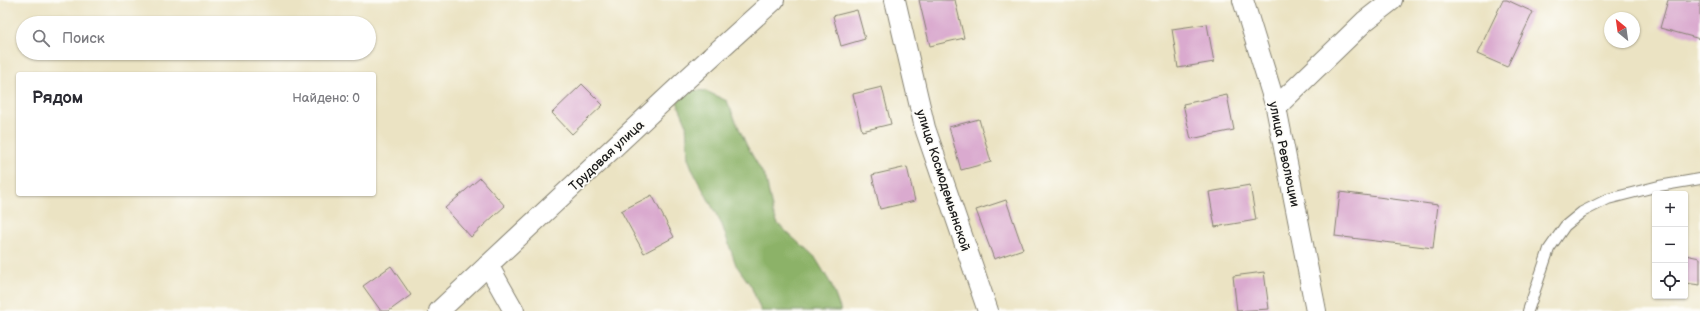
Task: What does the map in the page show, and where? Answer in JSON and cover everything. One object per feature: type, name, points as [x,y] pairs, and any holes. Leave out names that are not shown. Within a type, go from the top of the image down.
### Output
[{"type":"street","name":"Трудовая улица","points":[[439,311],[688,78],[774,0]]},
{"type":"street","name":"улица Космодемьянской","points":[[895,0],[925,128],[988,311]]},
{"type":"street","name":"улица Революции","points":[[1243,0],[1276,107],[1316,311]]},
{"type":"street","points":[[1276,107],[1365,22],[1392,0]]},
{"type":"street","points":[[488,264],[514,311]]},
{"type":"lane","points":[[1528,311],[1549,249],[1565,226],[1582,212],[1608,199],[1659,186],[1700,179]]},
{"type":"green space","points":[[694,90],[706,91],[727,101],[747,146],[766,179],[773,213],[778,224],[816,259],[831,284],[841,311],[761,311],[751,286],[736,265],[722,225],[693,171],[688,158],[686,123],[677,102]]},
{"type":"building","points":[[919,0],[955,0],[964,38],[930,46]]},
{"type":"building","points":[[1503,0],[1507,0],[1533,12],[1507,67],[1477,54]]},
{"type":"building","points":[[1668,0],[1700,0],[1700,39],[1660,28]]},
{"type":"building","points":[[857,10],[865,39],[841,46],[833,16]]},
{"type":"building","points":[[1207,24],[1214,62],[1178,68],[1172,29]]},
{"type":"building","points":[[582,84],[603,105],[572,134],[552,113]]},
{"type":"building","points":[[882,87],[891,124],[862,131],[853,94]]},
{"type":"building","points":[[1227,95],[1234,130],[1191,139],[1183,104]]},
{"type":"building","points":[[979,119],[991,162],[961,170],[949,127]]},
{"type":"building","points":[[907,167],[915,201],[880,209],[872,175]]},
{"type":"building","points":[[480,178],[505,206],[471,237],[445,208]]},
{"type":"building","points":[[1250,185],[1256,220],[1215,227],[1209,192]]},
{"type":"building","points":[[1340,192],[1438,205],[1433,248],[1335,236]]},
{"type":"building","points":[[652,195],[674,237],[644,253],[621,211]]},
{"type":"building","points":[[1006,200],[1023,249],[994,259],[976,210]]},
{"type":"building","points":[[1688,256],[1700,258],[1700,285],[1688,283]]},
{"type":"building","points":[[391,266],[411,295],[389,311],[381,311],[363,286]]},
{"type":"building","points":[[1264,272],[1269,309],[1237,311],[1233,276]]}]
